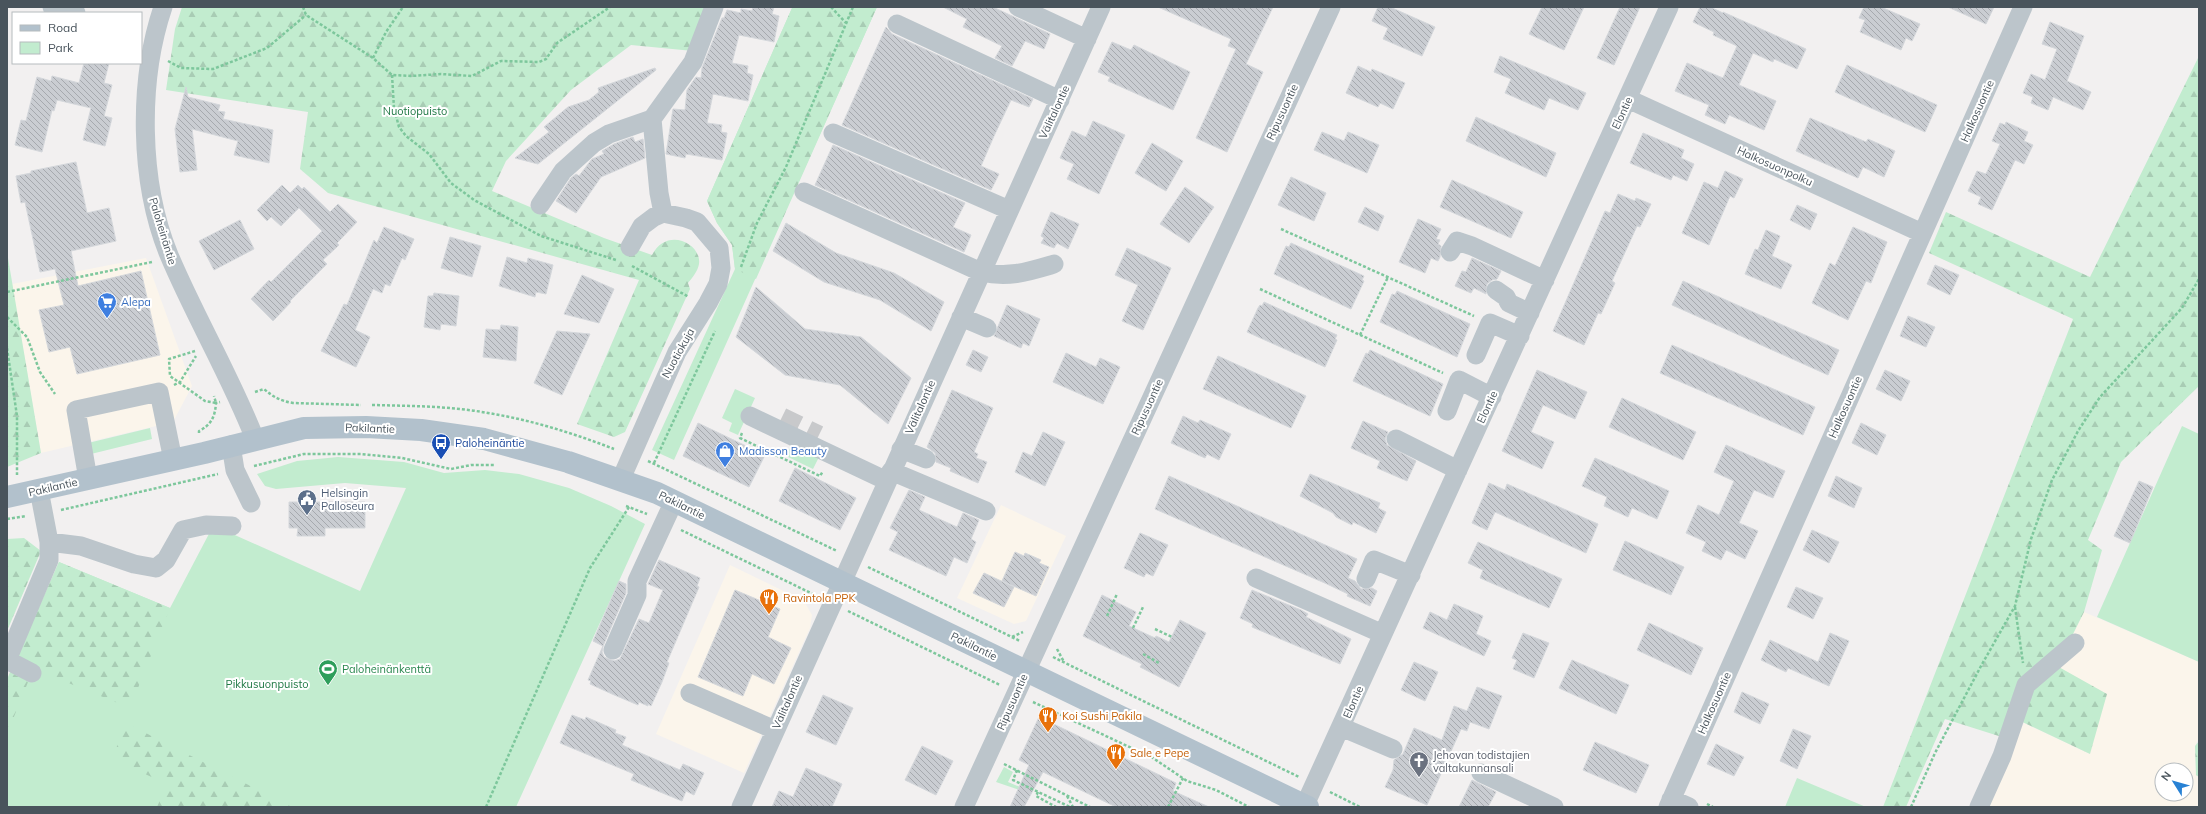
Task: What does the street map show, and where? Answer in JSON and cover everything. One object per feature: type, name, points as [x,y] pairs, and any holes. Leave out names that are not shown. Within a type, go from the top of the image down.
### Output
[{"type":"main road","name":"Pakilantie","points":[[12,496],[174,460],[304,428],[366,427],[421,430],[484,439],[568,462],[621,479],[674,502],[842,581],[1306,807]]},
{"type":"street","points":[[52,7],[72,12]]},
{"type":"street","name":"Paloheinäntie","points":[[163,7],[148,31],[147,85],[144,118],[146,150],[155,206],[168,253],[239,397],[255,439]]},
{"type":"street","points":[[540,206],[563,171],[594,143],[609,134],[652,119],[693,62],[714,7]]},
{"type":"street","points":[[1018,7],[1088,39]]},
{"type":"street","name":"Välitalontie","points":[[740,807],[1008,210],[1088,39],[1101,7]]},
{"type":"street","name":"Ripusuontie","points":[[964,807],[1331,7]]},
{"type":"street","name":"Elontie","points":[[1306,807],[1315,784],[1669,7]]},
{"type":"street","name":"Halkosuontie","points":[[1670,803],[2023,7]]},
{"type":"street","points":[[897,24],[1060,100]]},
{"type":"street","name":"Halkosuonpolku","points":[[1628,99],[1922,233]]},
{"type":"street","points":[[630,247],[642,226],[663,213],[659,194],[652,119]]},
{"type":"street","points":[[833,133],[1008,210]]},
{"type":"street","points":[[804,192],[981,272],[998,276],[1020,274],[1054,264]]},
{"type":"street","name":"Nuotiokuja","points":[[621,479],[677,352],[718,284],[721,268],[719,248],[697,222],[663,213]]},
{"type":"street","points":[[1450,252],[1458,241],[1545,280]]},
{"type":"street","points":[[1496,290],[1506,297],[1509,303],[1530,313]]},
{"type":"street","points":[[961,317],[987,328]]},
{"type":"street","points":[[1476,355],[1490,323],[1520,336]]},
{"type":"street","points":[[1447,411],[1459,380],[1492,397]]},
{"type":"street","points":[[88,479],[76,410],[159,392],[174,460]]},
{"type":"street","points":[[750,416],[890,474],[986,511]]},
{"type":"street","points":[[819,435],[890,474]]},
{"type":"street","points":[[1396,439],[1458,470]]},
{"type":"street","points":[[231,445],[236,470],[251,502]]},
{"type":"street","points":[[902,449],[926,459]]},
{"type":"street","points":[[32,673],[7,660],[49,560],[49,542],[39,490]]},
{"type":"street","points":[[613,650],[637,595],[637,581],[674,502]]},
{"type":"street","points":[[49,542],[81,546],[134,564],[156,568],[166,560],[183,530],[206,525],[232,526]]},
{"type":"street","points":[[1366,579],[1374,560],[1411,575]]},
{"type":"street","points":[[1256,578],[1384,634]]},
{"type":"street","points":[[1979,807],[2002,756],[2026,685],[2075,643]]},
{"type":"street","points":[[690,693],[775,730]]},
{"type":"street","points":[[1341,727],[1393,749]]},
{"type":"street","points":[[1481,773],[1554,807]]},
{"type":"street","points":[[1670,803],[1689,807]]},
{"type":"path","points":[[303,7],[306,15],[373,58],[392,75],[411,76],[440,74],[472,76],[490,65],[501,61],[539,62],[546,59],[557,43],[610,7]]},
{"type":"path","points":[[373,58],[382,43],[386,32],[403,7]]},
{"type":"path","points":[[831,7],[846,23]]},
{"type":"path","points":[[741,268],[756,223],[786,167],[853,7]]},
{"type":"path","points":[[164,58],[181,68],[213,69],[267,48],[306,15]]},
{"type":"path","points":[[1281,229],[1490,323]]},
{"type":"path","points":[[7,292],[156,261]]},
{"type":"path","points":[[1360,335],[1388,277]]},
{"type":"path","points":[[1911,807],[1935,752],[2015,606],[2031,539],[2052,480],[2078,431],[2100,398],[2182,308],[2199,279]]},
{"type":"path","points":[[1260,290],[1459,380]]},
{"type":"path","points":[[7,317],[27,337],[40,372],[55,394]]},
{"type":"path","points":[[717,326],[654,463],[852,558],[1360,807]]},
{"type":"path","points":[[7,348],[17,416],[12,496],[21,517]]},
{"type":"path","points":[[159,392],[180,382],[200,350],[169,359],[170,376],[180,382],[205,401],[216,403]]},
{"type":"path","points":[[43,514],[304,454],[361,454],[402,458],[451,468],[471,465],[498,465]]},
{"type":"path","points":[[622,504],[664,522],[984,676],[1016,694],[1153,758],[1183,778],[1216,790],[1250,807]]},
{"type":"path","points":[[486,807],[590,568],[629,507]]},
{"type":"path","points":[[1107,616],[1117,594]]},
{"type":"path","points":[[2015,606],[2026,685]]},
{"type":"path","points":[[1133,628],[1143,607]]},
{"type":"path","points":[[1155,629],[1172,637]]},
{"type":"path","points":[[1143,654],[1159,663]]},
{"type":"path","points":[[1000,762],[1090,807]]},
{"type":"path","points":[[1017,770],[1013,780],[1072,807]]},
{"type":"path","points":[[1168,807],[1183,778]]},
{"type":"path","points":[[1038,792],[1036,796],[1056,807]]},
{"type":"path","points":[[1067,796],[1072,807]]},
{"type":"path","points":[[1347,807],[1349,802]]},
{"type":"shaded area","points":[[146,258],[192,386],[173,422],[41,453],[12,284]]},
{"type":"shaded area","points":[[1001,505],[1066,536],[1026,621],[1014,624],[957,598]]},
{"type":"shaded area","points":[[730,565],[804,601],[812,615],[810,628],[744,773],[656,734]]},
{"type":"shaded area","points":[[2084,612],[2199,662],[2199,737],[2195,746],[2196,775],[2199,777],[2199,807],[1987,807],[2024,723],[2090,754],[2057,666]]},
{"type":"green space","name":"Nuotiopuisto","points":[[182,7],[713,7],[693,51],[631,45],[571,90],[506,161],[492,191],[604,238],[652,255],[658,246],[666,241],[674,240],[682,241],[695,250],[699,264],[696,272],[688,283],[690,289],[625,432],[614,437],[577,424],[639,280],[328,193],[300,169],[308,112],[166,90],[175,29]]},
{"type":"green space","points":[[789,7],[877,7],[674,460],[652,450],[735,269],[732,245],[717,223],[707,201],[792,8]]},
{"type":"green space","points":[[789,7],[877,7],[756,279],[735,269],[732,245],[717,223],[707,201],[792,8]]},
{"type":"green space","points":[[2199,56],[2199,386],[2121,462],[2088,540],[2102,550],[2084,612],[2057,666],[2107,694],[2090,754],[2014,718],[2005,738],[1945,719],[1906,807],[1883,807],[2073,319],[1929,253],[1946,212],[2090,277]]},
{"type":"green space","points":[[7,252],[41,453],[7,467]]},
{"type":"green space","points":[[735,389],[755,398],[738,435],[729,431],[732,423],[722,418]]},
{"type":"green space","points":[[2182,426],[2199,434],[2199,662],[2097,617]]},
{"type":"green space","points":[[150,428],[152,439],[91,454],[88,443]]},
{"type":"green space","points":[[793,442],[820,455],[813,469],[786,456]]},
{"type":"green space","name":"Pikkusuonpuisto","points":[[338,457],[404,462],[444,473],[485,470],[519,474],[569,488],[611,506],[645,524],[516,807],[7,807],[7,680],[59,562],[170,608],[211,530],[228,532],[360,591],[406,488],[345,483],[276,489],[265,486],[257,474],[297,461]]},
{"type":"green space","points":[[24,538],[41,551],[7,631],[7,539]]},
{"type":"green space","points":[[59,562],[170,608],[130,708],[34,669],[16,660]]},
{"type":"green space","points":[[10,672],[28,682],[7,734],[7,680]]},
{"type":"green space","points":[[126,723],[292,807],[157,807],[167,784],[112,759]]},
{"type":"green space","points":[[2199,741],[2199,777],[2196,775],[2195,746]]},
{"type":"green space","points":[[1004,767],[1013,772],[1008,782],[1032,792],[1031,794],[996,782]]},
{"type":"green space","points":[[1797,778],[1866,807],[1785,807]]},
{"type":"building","points":[[753,7],[774,7],[772,14],[779,16],[774,42],[739,35],[732,63],[748,66],[747,73],[753,75],[748,101],[713,94],[707,123],[722,125],[721,132],[727,133],[722,160],[686,154],[685,158],[666,154],[673,109],[685,110],[687,90],[696,77],[701,78],[702,68],[722,18],[724,18],[727,10],[741,13],[741,9],[752,11]]},
{"type":"building","points":[[943,7],[993,7],[1050,34],[1044,49],[1025,41],[1012,66],[995,58],[1002,46],[963,27],[967,19]]},
{"type":"building","points":[[1158,7],[1273,7],[1246,64],[1263,72],[1227,152],[1196,138],[1236,49],[1228,46],[1231,39]]},
{"type":"building","points":[[1378,7],[1390,7],[1435,27],[1422,56],[1383,39],[1388,28],[1372,21]]},
{"type":"building","points":[[1542,7],[1584,7],[1564,50],[1529,34]]},
{"type":"building","points":[[1620,7],[1640,7],[1614,65],[1597,58]]},
{"type":"building","points":[[1700,7],[1710,7],[1723,12],[1806,49],[1797,69],[1774,59],[1773,62],[1753,53],[1739,85],[1776,101],[1764,130],[1729,115],[1725,124],[1705,115],[1709,105],[1675,91],[1687,63],[1723,78],[1737,46],[1713,35],[1714,32],[1693,22]]},
{"type":"building","points":[[1864,7],[1881,7],[1920,24],[1912,41],[1906,38],[1901,50],[1860,32],[1865,20],[1859,18]]},
{"type":"building","points":[[1948,7],[1994,7],[1986,24]]},
{"type":"building","points":[[2050,22],[2084,36],[2067,81],[2091,92],[2083,110],[2053,97],[2048,110],[2031,103],[2033,97],[2023,93],[2031,74],[2045,80],[2057,49],[2042,44]]},
{"type":"building","points":[[886,27],[892,34],[1033,99],[1029,107],[1011,100],[994,136],[981,166],[999,174],[991,190],[842,125]]},
{"type":"building","points":[[1112,42],[1131,50],[1134,45],[1190,72],[1173,110],[1108,81],[1110,77],[1098,72]]},
{"type":"building","points":[[1500,56],[1586,93],[1578,110],[1549,98],[1544,110],[1505,93],[1511,79],[1494,72]]},
{"type":"building","points":[[84,64],[109,64],[104,83],[112,85],[104,116],[112,118],[105,146],[83,140],[91,108],[57,100],[54,111],[52,110],[42,152],[15,145],[21,120],[26,121],[37,77],[51,81],[52,76],[79,83]]},
{"type":"building","points":[[1847,65],[1937,105],[1925,132],[1835,92]]},
{"type":"building","points":[[1358,66],[1371,72],[1372,69],[1405,83],[1393,109],[1380,103],[1378,107],[1346,93]]},
{"type":"building","points":[[655,68],[656,70],[538,164],[515,158],[549,132],[544,127],[568,107],[589,100],[599,92],[598,88]]},
{"type":"building","points":[[186,87],[188,97],[220,105],[218,111],[225,112],[223,119],[273,130],[269,163],[234,155],[238,141],[192,129],[197,170],[180,172],[175,129]]},
{"type":"building","points":[[1476,117],[1556,153],[1546,177],[1466,141]]},
{"type":"building","points":[[1810,118],[1866,142],[1868,139],[1895,151],[1884,177],[1863,167],[1858,178],[1796,151]]},
{"type":"building","points":[[1093,121],[1125,135],[1099,194],[1067,179],[1074,164],[1060,158],[1072,131],[1086,137]]},
{"type":"building","points":[[2006,122],[2028,132],[2024,141],[2033,145],[2024,164],[2015,160],[1992,210],[1978,204],[1981,197],[1968,191],[1977,171],[1986,174],[2000,144],[1992,141],[2000,123],[2005,125]]},
{"type":"building","points":[[1322,132],[1344,141],[1348,132],[1379,145],[1367,173],[1314,150]]},
{"type":"building","points":[[1643,133],[1684,150],[1681,158],[1694,164],[1687,181],[1673,175],[1671,180],[1630,163]]},
{"type":"building","points":[[633,137],[635,142],[643,139],[645,158],[601,177],[576,213],[556,201],[571,178],[576,174],[579,176],[592,159],[604,154],[602,151],[614,144]]},
{"type":"building","points":[[1152,143],[1183,161],[1166,191],[1135,173]]},
{"type":"building","points":[[833,145],[965,203],[953,227],[971,235],[964,252],[815,185]]},
{"type":"building","points":[[76,162],[87,213],[109,208],[116,241],[71,251],[78,286],[141,271],[160,355],[77,374],[70,347],[49,352],[39,310],[64,305],[55,269],[40,272],[25,202],[21,203],[16,176],[31,173],[31,171]]},
{"type":"building","points":[[1725,171],[1743,179],[1734,198],[1730,196],[1709,245],[1682,233],[1704,182],[1718,188]]},
{"type":"building","points":[[1291,177],[1326,193],[1314,221],[1278,205]]},
{"type":"building","points":[[1452,180],[1523,212],[1511,238],[1440,207]]},
{"type":"building","points":[[282,185],[290,193],[298,185],[302,189],[304,187],[330,212],[338,204],[357,222],[337,243],[339,245],[323,260],[327,264],[290,301],[291,302],[273,321],[251,299],[269,280],[271,282],[322,231],[299,208],[281,226],[271,217],[267,221],[257,210]]},
{"type":"building","points":[[1185,187],[1214,207],[1189,243],[1160,224]]},
{"type":"building","points":[[1618,194],[1635,201],[1636,198],[1651,204],[1640,227],[1637,226],[1612,281],[1615,283],[1601,314],[1598,313],[1584,345],[1553,331],[1605,211],[1610,213]]},
{"type":"building","points":[[1797,205],[1817,214],[1810,230],[1790,220]]},
{"type":"building","points":[[1365,207],[1384,216],[1378,231],[1358,222]]},
{"type":"building","points":[[1051,212],[1079,224],[1068,249],[1057,243],[1054,248],[1041,243],[1044,238],[1041,236]]},
{"type":"building","points":[[1418,219],[1441,229],[1436,239],[1440,240],[1438,244],[1441,246],[1440,257],[1438,261],[1431,258],[1425,273],[1399,262]]},
{"type":"building","points":[[240,220],[254,249],[214,270],[199,241]]},
{"type":"building","points":[[786,223],[836,253],[894,273],[944,302],[931,331],[880,300],[824,282],[773,251]]},
{"type":"building","points":[[384,227],[414,239],[405,260],[402,258],[390,286],[385,284],[382,293],[373,289],[355,330],[370,337],[356,367],[321,351],[344,304],[347,305],[374,240],[377,243]]},
{"type":"building","points":[[1853,227],[1887,242],[1871,283],[1866,281],[1848,320],[1812,303],[1830,263],[1835,266]]},
{"type":"building","points":[[1766,230],[1780,236],[1772,256],[1792,265],[1781,289],[1745,274],[1755,249],[1758,250]]},
{"type":"building","points":[[450,237],[481,246],[472,277],[441,268]]},
{"type":"building","points":[[1291,243],[1364,276],[1362,280],[1364,281],[1351,309],[1274,274],[1286,246],[1289,247]]},
{"type":"building","points":[[1127,248],[1171,268],[1143,330],[1122,321],[1138,285],[1115,275]]},
{"type":"building","points":[[507,257],[527,263],[528,258],[553,265],[546,294],[536,292],[535,297],[499,286]]},
{"type":"building","points":[[1472,258],[1501,271],[1497,279],[1492,280],[1487,284],[1486,294],[1474,288],[1471,293],[1455,286],[1462,271],[1466,272]]},
{"type":"building","points":[[1935,265],[1959,275],[1950,295],[1927,284]]},
{"type":"building","points":[[582,275],[614,289],[599,323],[564,314]]},
{"type":"building","points":[[1683,281],[1839,350],[1828,375],[1672,305]]},
{"type":"building","points":[[756,287],[805,329],[861,337],[911,378],[888,424],[840,385],[785,375],[736,337]]},
{"type":"building","points":[[1397,291],[1470,324],[1457,357],[1380,322],[1392,294],[1395,295]]},
{"type":"building","points":[[434,293],[459,296],[456,326],[441,324],[440,330],[424,327],[428,296],[433,296]]},
{"type":"building","points":[[1264,302],[1337,335],[1335,339],[1337,340],[1325,367],[1247,332],[1258,308],[1260,305],[1262,306]]},
{"type":"building","points":[[1007,305],[1040,319],[1029,346],[1023,343],[1021,348],[994,336]]},
{"type":"building","points":[[1908,316],[1935,327],[1926,347],[1900,336]]},
{"type":"building","points":[[501,325],[518,327],[516,361],[483,357],[486,329],[500,330]]},
{"type":"building","points":[[557,331],[590,334],[562,395],[534,383]]},
{"type":"building","points":[[1672,345],[1815,407],[1803,435],[1660,373]]},
{"type":"building","points":[[973,350],[988,357],[981,372],[966,365]]},
{"type":"building","points":[[1370,350],[1443,384],[1430,416],[1353,381],[1366,353],[1368,354]]},
{"type":"building","points":[[1066,353],[1096,367],[1100,358],[1120,367],[1103,404],[1053,382]]},
{"type":"building","points":[[1218,356],[1306,396],[1291,428],[1203,389]]},
{"type":"building","points":[[1537,370],[1587,392],[1575,419],[1543,405],[1531,432],[1554,442],[1542,469],[1502,451]]},
{"type":"building","points":[[1885,370],[1910,381],[1901,401],[1876,389]]},
{"type":"building","points":[[952,390],[993,408],[974,452],[978,454],[976,458],[987,462],[978,483],[950,471],[951,468],[936,462],[935,453],[927,447]]},
{"type":"building","points":[[1622,398],[1696,432],[1683,460],[1609,427]]},
{"type":"building","points":[[1183,416],[1198,423],[1200,420],[1231,434],[1219,460],[1207,454],[1205,458],[1171,443]]},
{"type":"building","points":[[1363,421],[1388,432],[1385,439],[1387,445],[1416,461],[1407,481],[1377,468],[1380,461],[1351,448]]},
{"type":"building","points":[[698,423],[765,455],[749,487],[683,456]]},
{"type":"building","points":[[1861,423],[1886,435],[1877,455],[1852,443]]},
{"type":"building","points":[[1043,432],[1065,442],[1045,486],[1015,472],[1023,452],[1032,456]]},
{"type":"building","points":[[1726,445],[1785,471],[1773,498],[1754,490],[1739,523],[1758,531],[1745,559],[1726,550],[1721,560],[1702,551],[1706,542],[1686,533],[1698,505],[1719,515],[1734,481],[1714,472]]},
{"type":"building","points":[[1595,458],[1669,491],[1657,519],[1632,508],[1628,517],[1604,506],[1607,497],[1582,486]]},
{"type":"building","points":[[795,468],[856,498],[840,530],[779,501]]},
{"type":"building","points":[[1310,474],[1380,503],[1378,508],[1386,512],[1376,533],[1353,522],[1352,525],[1336,517],[1333,513],[1300,496]]},
{"type":"building","points":[[1169,476],[1357,559],[1348,578],[1355,581],[1361,589],[1372,588],[1377,591],[1370,606],[1347,596],[1348,594],[1327,584],[1155,509]]},
{"type":"building","points":[[1836,476],[1862,488],[1854,508],[1828,496]]},
{"type":"building","points":[[2139,481],[2153,487],[2130,543],[2114,536]]},
{"type":"building","points":[[1489,483],[1505,490],[1507,484],[1598,524],[1586,553],[1495,512],[1487,530],[1472,523]]},
{"type":"building","points":[[909,490],[925,497],[919,510],[957,527],[963,513],[979,520],[971,539],[976,542],[967,563],[954,557],[946,576],[889,550],[898,532],[890,528]]},
{"type":"building","points":[[289,502],[365,502],[365,528],[325,528],[325,536],[297,536],[298,528],[289,528]]},
{"type":"building","points":[[1812,530],[1839,542],[1829,563],[1803,550]]},
{"type":"building","points":[[1140,533],[1168,545],[1153,576],[1146,573],[1144,577],[1124,568]]},
{"type":"building","points":[[1625,541],[1684,567],[1671,595],[1613,570]]},
{"type":"building","points":[[1478,542],[1562,579],[1549,608],[1480,578],[1483,570],[1468,563]]},
{"type":"building","points":[[1015,552],[1024,556],[1025,553],[1041,560],[1039,563],[1049,567],[1036,596],[1002,581]]},
{"type":"building","points":[[659,560],[700,578],[697,586],[699,587],[667,662],[669,663],[651,706],[639,702],[638,705],[590,684],[591,681],[588,680],[603,646],[602,652],[604,657],[614,661],[620,659],[639,619],[649,623],[663,590],[648,584]]},
{"type":"building","points":[[984,573],[1014,587],[1004,607],[973,593]]},
{"type":"building","points":[[619,581],[626,584],[626,593],[603,646],[593,641]]},
{"type":"building","points":[[1796,587],[1823,598],[1813,619],[1787,607]]},
{"type":"building","points":[[735,590],[780,609],[768,637],[791,648],[774,684],[752,674],[743,696],[698,677]]},
{"type":"building","points":[[1252,590],[1301,610],[1308,614],[1306,617],[1351,639],[1340,664],[1252,627],[1253,624],[1240,618]]},
{"type":"building","points":[[1102,595],[1136,612],[1129,626],[1155,638],[1156,636],[1169,642],[1180,620],[1206,633],[1179,687],[1140,667],[1142,664],[1083,636]]},
{"type":"building","points":[[1454,604],[1483,616],[1476,634],[1491,641],[1484,656],[1423,628],[1430,612],[1447,620]]},
{"type":"building","points":[[1649,623],[1703,648],[1691,675],[1637,650]]},
{"type":"building","points":[[1523,633],[1549,643],[1534,678],[1513,669],[1517,660],[1512,658]]},
{"type":"building","points":[[1830,633],[1849,641],[1829,686],[1788,668],[1786,672],[1761,660],[1770,640],[1818,662]]},
{"type":"building","points":[[1572,660],[1629,685],[1616,714],[1559,688]]},
{"type":"building","points":[[1414,662],[1438,672],[1425,701],[1401,690]]},
{"type":"building","points":[[1477,687],[1502,696],[1489,729],[1470,722],[1467,731],[1461,729],[1427,805],[1385,787],[1393,770],[1394,760],[1403,754],[1414,728],[1442,740],[1454,706],[1467,711]]},
{"type":"building","points":[[1742,692],[1769,704],[1760,724],[1734,712]]},
{"type":"building","points":[[823,695],[853,708],[836,745],[806,732]]},
{"type":"building","points":[[572,715],[585,720],[586,717],[616,730],[615,733],[626,737],[622,745],[680,770],[683,764],[704,773],[694,795],[686,791],[682,801],[631,780],[634,774],[560,743]]},
{"type":"building","points":[[1039,717],[1176,783],[1173,791],[1209,807],[1116,807],[1043,772],[1024,807],[1010,807],[1029,765],[1019,760]]},
{"type":"building","points":[[1793,729],[1811,736],[1797,769],[1780,761]]},
{"type":"building","points":[[1595,742],[1649,765],[1636,793],[1583,770]]},
{"type":"building","points":[[1716,744],[1744,757],[1734,776],[1707,764]]},
{"type":"building","points":[[922,746],[953,761],[936,795],[905,780]]},
{"type":"building","points":[[806,768],[842,784],[832,807],[772,807],[779,791],[793,797]]},
{"type":"building","points":[[1472,780],[1496,792],[1488,807],[1459,807]]},
{"type":"tunnel","points":[[782,417],[819,435]]},
{"type":"place","name":"Alepa","points":[[107,319]]},
{"type":"place","name":"Paloheinäntie","points":[[441,460]]},
{"type":"place","name":"Madisson Beauty","points":[[725,468]]},
{"type":"place","name":"Helsingin Palloseura","points":[[307,516]]},
{"type":"place","name":"Ravintola PPK","points":[[769,615]]},
{"type":"place","name":"Paloheinänkenttä","points":[[328,686]]},
{"type":"place","name":"Koi Sushi Pakila","points":[[1048,733]]},
{"type":"place","name":"Sale e Pepe","points":[[1116,770]]},
{"type":"place","name":"Jehovan todistajien valtakunnansali","points":[[1419,778]]}]
